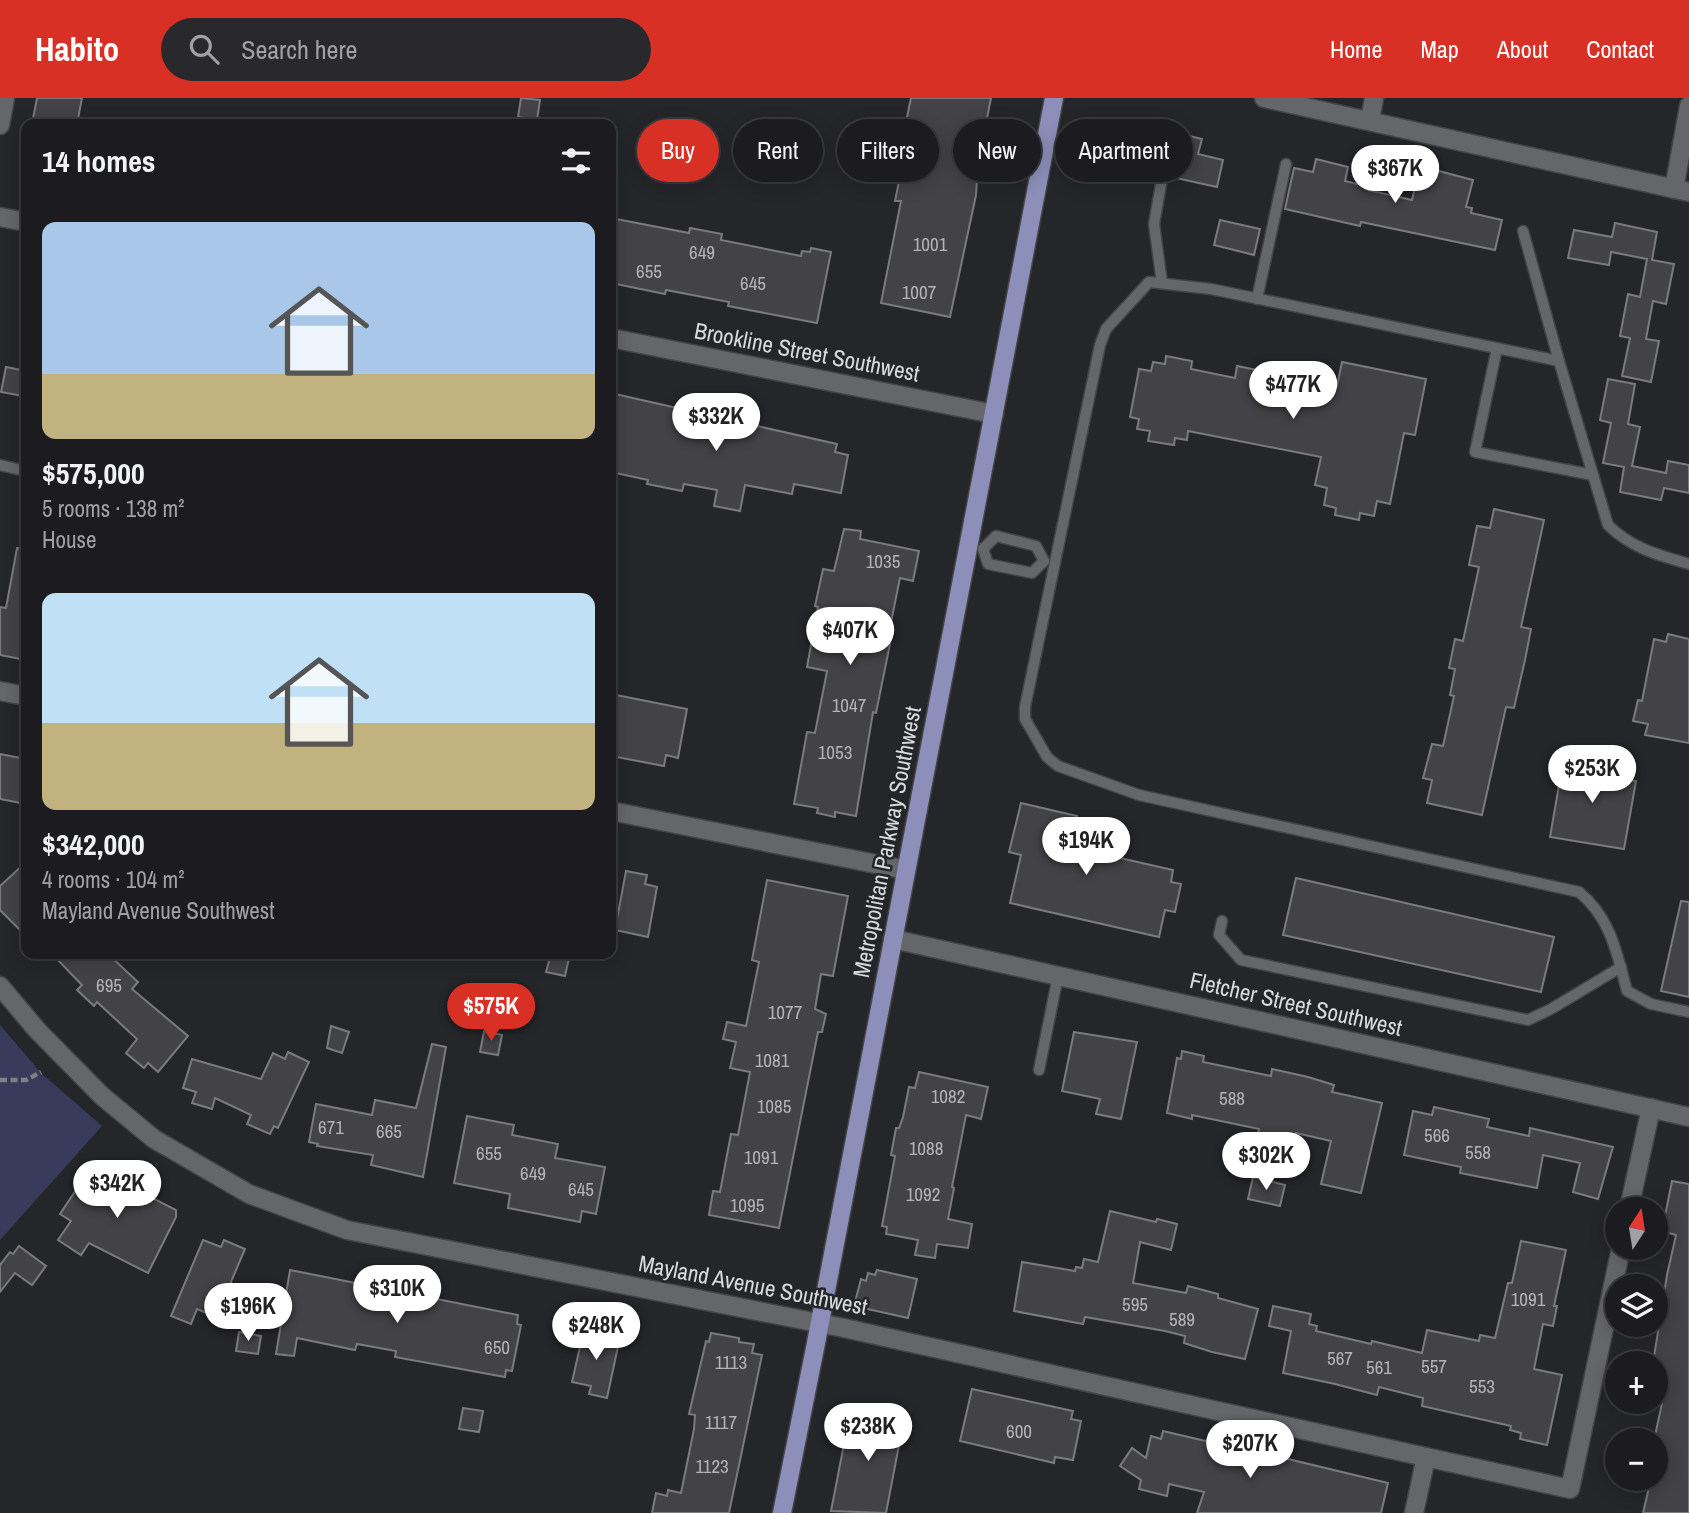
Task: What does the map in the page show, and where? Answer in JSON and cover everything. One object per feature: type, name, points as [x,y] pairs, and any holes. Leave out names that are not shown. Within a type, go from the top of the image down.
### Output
[{"type":"main road","name":"Metropolitan Parkway Southwest","points":[[782,1513],[906,870],[976,547],[995,414],[1054,98]]},
{"type":"street","points":[[0,125],[5,98]]},
{"type":"street","points":[[1264,98],[1303,102],[1370,121],[1681,190],[1689,106]]},
{"type":"street","points":[[1370,121],[1374,98]]},
{"type":"street","points":[[0,217],[21,221]]},
{"type":"street","name":"Brookline Street Southwest","points":[[616,339],[995,414]]},
{"type":"street","points":[[0,691],[21,695]]},
{"type":"street","points":[[616,812],[906,870]]},
{"type":"street","name":"Fletcher Street Southwest","points":[[893,939],[1689,1117]]},
{"type":"street","name":"Mayland Avenue Southwest","points":[[0,986],[37,1030],[102,1096],[154,1139],[249,1194],[348,1230],[819,1323],[1570,1489],[1618,1260]]},
{"type":"street","points":[[1632,1197],[1651,1108]]},
{"type":"street","points":[[1414,1513],[1426,1457]]},
{"type":"lane","points":[[1257,299],[1286,164]]},
{"type":"lane","points":[[1161,182],[1154,223],[1162,283]]},
{"type":"lane","points":[[1523,231],[1608,524],[1620,537],[1635,546],[1689,564]]},
{"type":"lane","points":[[1559,362],[1211,289],[1149,282],[1107,329],[1100,345],[1050,562],[1025,719],[1047,757],[1058,766],[1139,795],[1579,892],[1592,902],[1612,933],[1627,991],[1651,1004],[1689,1012]]},
{"type":"lane","points":[[1497,348],[1475,452],[1593,475]]},
{"type":"lane","points":[[0,465],[21,470]]},
{"type":"lane","points":[[996,536],[1037,546],[1050,562],[1032,573],[988,564],[976,547],[996,536]]},
{"type":"lane","points":[[1222,921],[1219,935],[1241,960],[1528,1020],[1621,967]]},
{"type":"lane","points":[[1039,1070],[1058,976]]},
{"type":"path","points":[[0,1073],[3,1080],[26,1080],[41,1073]]},
{"type":"shaded area","points":[[0,1025],[41,1073],[102,1126],[0,1240]]},
{"type":"building","points":[[37,98],[82,98],[78,119],[33,119]]},
{"type":"building","points":[[521,98],[540,100],[537,119],[518,117]]},
{"type":"building","points":[[911,98],[991,98],[987,119],[953,119],[953,182],[977,182],[950,317],[881,303],[901,201],[895,201],[899,182],[939,182],[939,119],[907,119]]},
{"type":"building","points":[[1193,137],[1202,139],[1198,154],[1223,160],[1217,187],[1193,182]]},
{"type":"building","points":[[1316,159],[1348,167],[1345,181],[1369,187],[1368,190],[1412,200],[1420,166],[1473,180],[1466,207],[1472,208],[1471,213],[1502,220],[1495,250],[1361,222],[1360,226],[1285,209],[1294,168],[1313,172]]},
{"type":"building","points":[[616,219],[689,233],[690,228],[722,234],[721,240],[801,256],[802,251],[810,252],[811,248],[831,252],[817,323],[728,306],[729,302],[666,290],[665,294],[616,284]]},
{"type":"building","points":[[1220,220],[1260,229],[1254,255],[1214,245]]},
{"type":"building","points":[[1615,223],[1657,232],[1652,260],[1674,264],[1666,304],[1653,301],[1646,339],[1659,341],[1651,382],[1622,376],[1630,338],[1620,336],[1628,294],[1640,297],[1647,259],[1611,252],[1609,265],[1568,258],[1574,230],[1612,237]]},
{"type":"building","points":[[1166,356],[1192,361],[1191,369],[1235,378],[1237,366],[1337,386],[1342,362],[1426,379],[1415,435],[1404,433],[1390,504],[1377,501],[1374,516],[1360,513],[1359,520],[1335,515],[1336,508],[1324,505],[1327,488],[1315,485],[1321,457],[1188,431],[1187,440],[1175,438],[1174,445],[1148,441],[1150,431],[1137,429],[1139,419],[1130,417],[1139,369],[1151,371],[1153,362],[1165,364]]},
{"type":"building","points":[[6,367],[21,370],[21,396],[1,392]]},
{"type":"building","points":[[1608,379],[1635,384],[1628,424],[1640,427],[1632,466],[1666,473],[1668,461],[1689,465],[1689,493],[1664,488],[1661,500],[1620,492],[1624,467],[1603,463],[1611,423],[1600,420]]},
{"type":"building","points":[[616,394],[837,444],[835,452],[848,455],[841,493],[794,484],[792,494],[745,485],[740,511],[714,506],[717,490],[684,484],[682,491],[647,484],[648,480],[616,473]]},
{"type":"building","points":[[1494,509],[1544,520],[1521,627],[1531,629],[1525,660],[1514,708],[1506,707],[1482,815],[1427,803],[1432,780],[1423,778],[1432,744],[1443,746],[1454,696],[1450,695],[1455,669],[1449,668],[1455,639],[1463,641],[1479,567],[1469,565],[1477,526],[1490,528]]},
{"type":"building","points":[[844,529],[861,531],[860,539],[919,551],[913,581],[900,578],[890,627],[893,628],[891,639],[876,713],[873,712],[856,816],[835,812],[835,817],[817,813],[818,808],[794,804],[807,732],[815,733],[827,671],[807,667],[818,607],[815,606],[823,569],[834,571]]},
{"type":"building","points":[[17,548],[21,548],[21,659],[0,655],[0,607],[6,608]]},
{"type":"building","points":[[1668,634],[1689,639],[1689,743],[1645,735],[1648,724],[1633,721],[1638,700],[1642,701],[1654,639],[1666,642]]},
{"type":"building","points":[[616,695],[687,709],[678,758],[666,755],[664,766],[616,757]]},
{"type":"building","points":[[0,754],[21,758],[21,803],[0,799]]},
{"type":"building","points":[[1564,756],[1603,763],[1601,775],[1636,781],[1624,849],[1550,837]]},
{"type":"building","points":[[1021,803],[1077,816],[1072,842],[1121,853],[1120,858],[1173,870],[1171,882],[1181,884],[1175,912],[1165,910],[1159,937],[1010,903],[1021,855],[1009,852]]},
{"type":"building","points":[[21,867],[21,931],[0,910],[0,886]]},
{"type":"building","points":[[626,871],[647,875],[645,884],[657,887],[648,937],[616,930]]},
{"type":"building","points":[[1296,878],[1554,937],[1541,992],[1283,935]]},
{"type":"building","points":[[767,880],[848,896],[833,976],[821,974],[815,1009],[826,1014],[822,1032],[818,1032],[779,1228],[709,1215],[713,1191],[720,1192],[731,1134],[738,1135],[750,1072],[730,1068],[736,1042],[723,1039],[727,1022],[746,1026],[759,962],[752,960]]},
{"type":"building","points":[[1681,901],[1689,902],[1689,997],[1661,991]]},
{"type":"building","points":[[57,959],[113,959],[138,982],[132,989],[188,1036],[158,1072],[148,1063],[144,1068],[126,1053],[137,1039],[97,1002],[94,1006],[77,990],[82,985]]},
{"type":"building","points":[[550,959],[569,959],[565,976],[546,972]]},
{"type":"building","points":[[497,994],[515,998],[509,1022],[491,1017]]},
{"type":"building","points":[[331,1026],[349,1032],[342,1053],[327,1048]]},
{"type":"building","points":[[484,1031],[502,1035],[498,1055],[480,1052]]},
{"type":"building","points":[[1074,1032],[1137,1042],[1121,1119],[1096,1114],[1100,1099],[1062,1091]]},
{"type":"building","points":[[432,1044],[446,1047],[423,1177],[371,1165],[373,1155],[317,1146],[318,1144],[309,1142],[316,1104],[372,1115],[375,1100],[416,1108]]},
{"type":"building","points":[[1182,1051],[1204,1056],[1203,1062],[1271,1076],[1272,1069],[1308,1077],[1334,1085],[1332,1092],[1382,1103],[1361,1193],[1321,1184],[1331,1141],[1296,1133],[1294,1141],[1282,1138],[1281,1144],[1257,1138],[1259,1129],[1192,1115],[1192,1119],[1167,1113],[1177,1058],[1181,1059]]},
{"type":"building","points":[[288,1052],[309,1062],[278,1128],[274,1126],[270,1134],[247,1124],[251,1115],[215,1098],[212,1109],[192,1103],[196,1092],[183,1088],[192,1059],[261,1079],[273,1053],[285,1059]]},
{"type":"building","points":[[919,1072],[988,1087],[981,1119],[966,1115],[948,1219],[972,1224],[968,1248],[937,1244],[935,1258],[915,1255],[918,1240],[886,1234],[887,1227],[882,1226],[895,1156],[891,1155],[896,1128],[899,1128],[903,1117],[909,1087],[915,1088]]},
{"type":"building","points":[[1434,1107],[1489,1119],[1487,1127],[1529,1136],[1530,1128],[1613,1147],[1598,1199],[1573,1192],[1580,1163],[1543,1155],[1537,1188],[1460,1173],[1461,1167],[1404,1155],[1413,1111],[1432,1115]]},
{"type":"building","points":[[467,1116],[514,1125],[512,1135],[558,1144],[555,1158],[605,1167],[596,1214],[582,1211],[580,1222],[508,1208],[510,1194],[454,1183]]},
{"type":"building","points":[[103,1165],[129,1182],[127,1185],[176,1210],[176,1217],[148,1273],[89,1243],[81,1255],[58,1240],[71,1221],[60,1214],[90,1169],[97,1174]]},
{"type":"building","points":[[1253,1177],[1285,1185],[1280,1206],[1248,1199]]},
{"type":"building","points":[[1672,1181],[1689,1184],[1689,1513],[1643,1513],[1648,1491],[1668,1491],[1668,1428],[1657,1428],[1660,1414],[1668,1414],[1668,1351],[1655,1351],[1657,1337],[1668,1337],[1667,1274],[1676,1235],[1668,1233],[1668,1201]]},
{"type":"building","points":[[1110,1211],[1177,1224],[1171,1250],[1140,1242],[1133,1283],[1186,1293],[1188,1286],[1258,1309],[1245,1359],[1184,1343],[1185,1336],[1165,1331],[1085,1317],[1083,1324],[1014,1311],[1022,1262],[1075,1271],[1076,1267],[1082,1268],[1084,1259],[1098,1262]]},
{"type":"building","points":[[203,1240],[221,1247],[224,1240],[245,1249],[216,1317],[197,1309],[191,1324],[171,1316]]},
{"type":"building","points":[[1521,1241],[1566,1250],[1554,1306],[1557,1306],[1553,1326],[1543,1324],[1534,1369],[1562,1375],[1547,1445],[1520,1439],[1521,1433],[1510,1430],[1511,1426],[1422,1406],[1423,1398],[1379,1387],[1377,1395],[1283,1373],[1291,1331],[1269,1326],[1273,1306],[1311,1314],[1309,1324],[1317,1326],[1316,1331],[1422,1353],[1427,1330],[1479,1341],[1480,1335],[1495,1338],[1508,1283],[1512,1283]]},
{"type":"building","points":[[19,1246],[46,1266],[32,1285],[15,1273],[0,1292],[0,1265],[10,1252],[13,1254]]},
{"type":"building","points":[[290,1270],[518,1315],[517,1324],[521,1325],[512,1371],[506,1370],[505,1377],[395,1357],[396,1351],[357,1344],[355,1350],[297,1338],[294,1356],[276,1354]]},
{"type":"building","points":[[877,1270],[917,1279],[908,1318],[854,1306],[861,1279],[866,1281],[868,1273],[875,1275]]},
{"type":"building","points":[[584,1329],[620,1337],[607,1398],[589,1394],[591,1386],[572,1382]]},
{"type":"building","points":[[239,1332],[261,1336],[258,1354],[236,1351]]},
{"type":"building","points":[[711,1333],[754,1344],[752,1353],[762,1355],[729,1513],[652,1513],[656,1493],[667,1496],[668,1490],[681,1493],[694,1429],[695,1415],[689,1414],[706,1341],[709,1342]]},
{"type":"building","points":[[972,1389],[1073,1411],[1071,1419],[1081,1421],[1073,1460],[1055,1457],[1054,1463],[960,1441]]},
{"type":"building","points":[[463,1408],[483,1411],[479,1432],[459,1429]]},
{"type":"building","points":[[851,1408],[904,1419],[886,1513],[831,1511]]},
{"type":"building","points":[[1163,1431],[1289,1457],[1288,1459],[1388,1483],[1381,1513],[1197,1513],[1204,1492],[1169,1484],[1167,1496],[1139,1489],[1141,1480],[1120,1466],[1132,1448],[1146,1458],[1151,1436],[1161,1439]]}]
